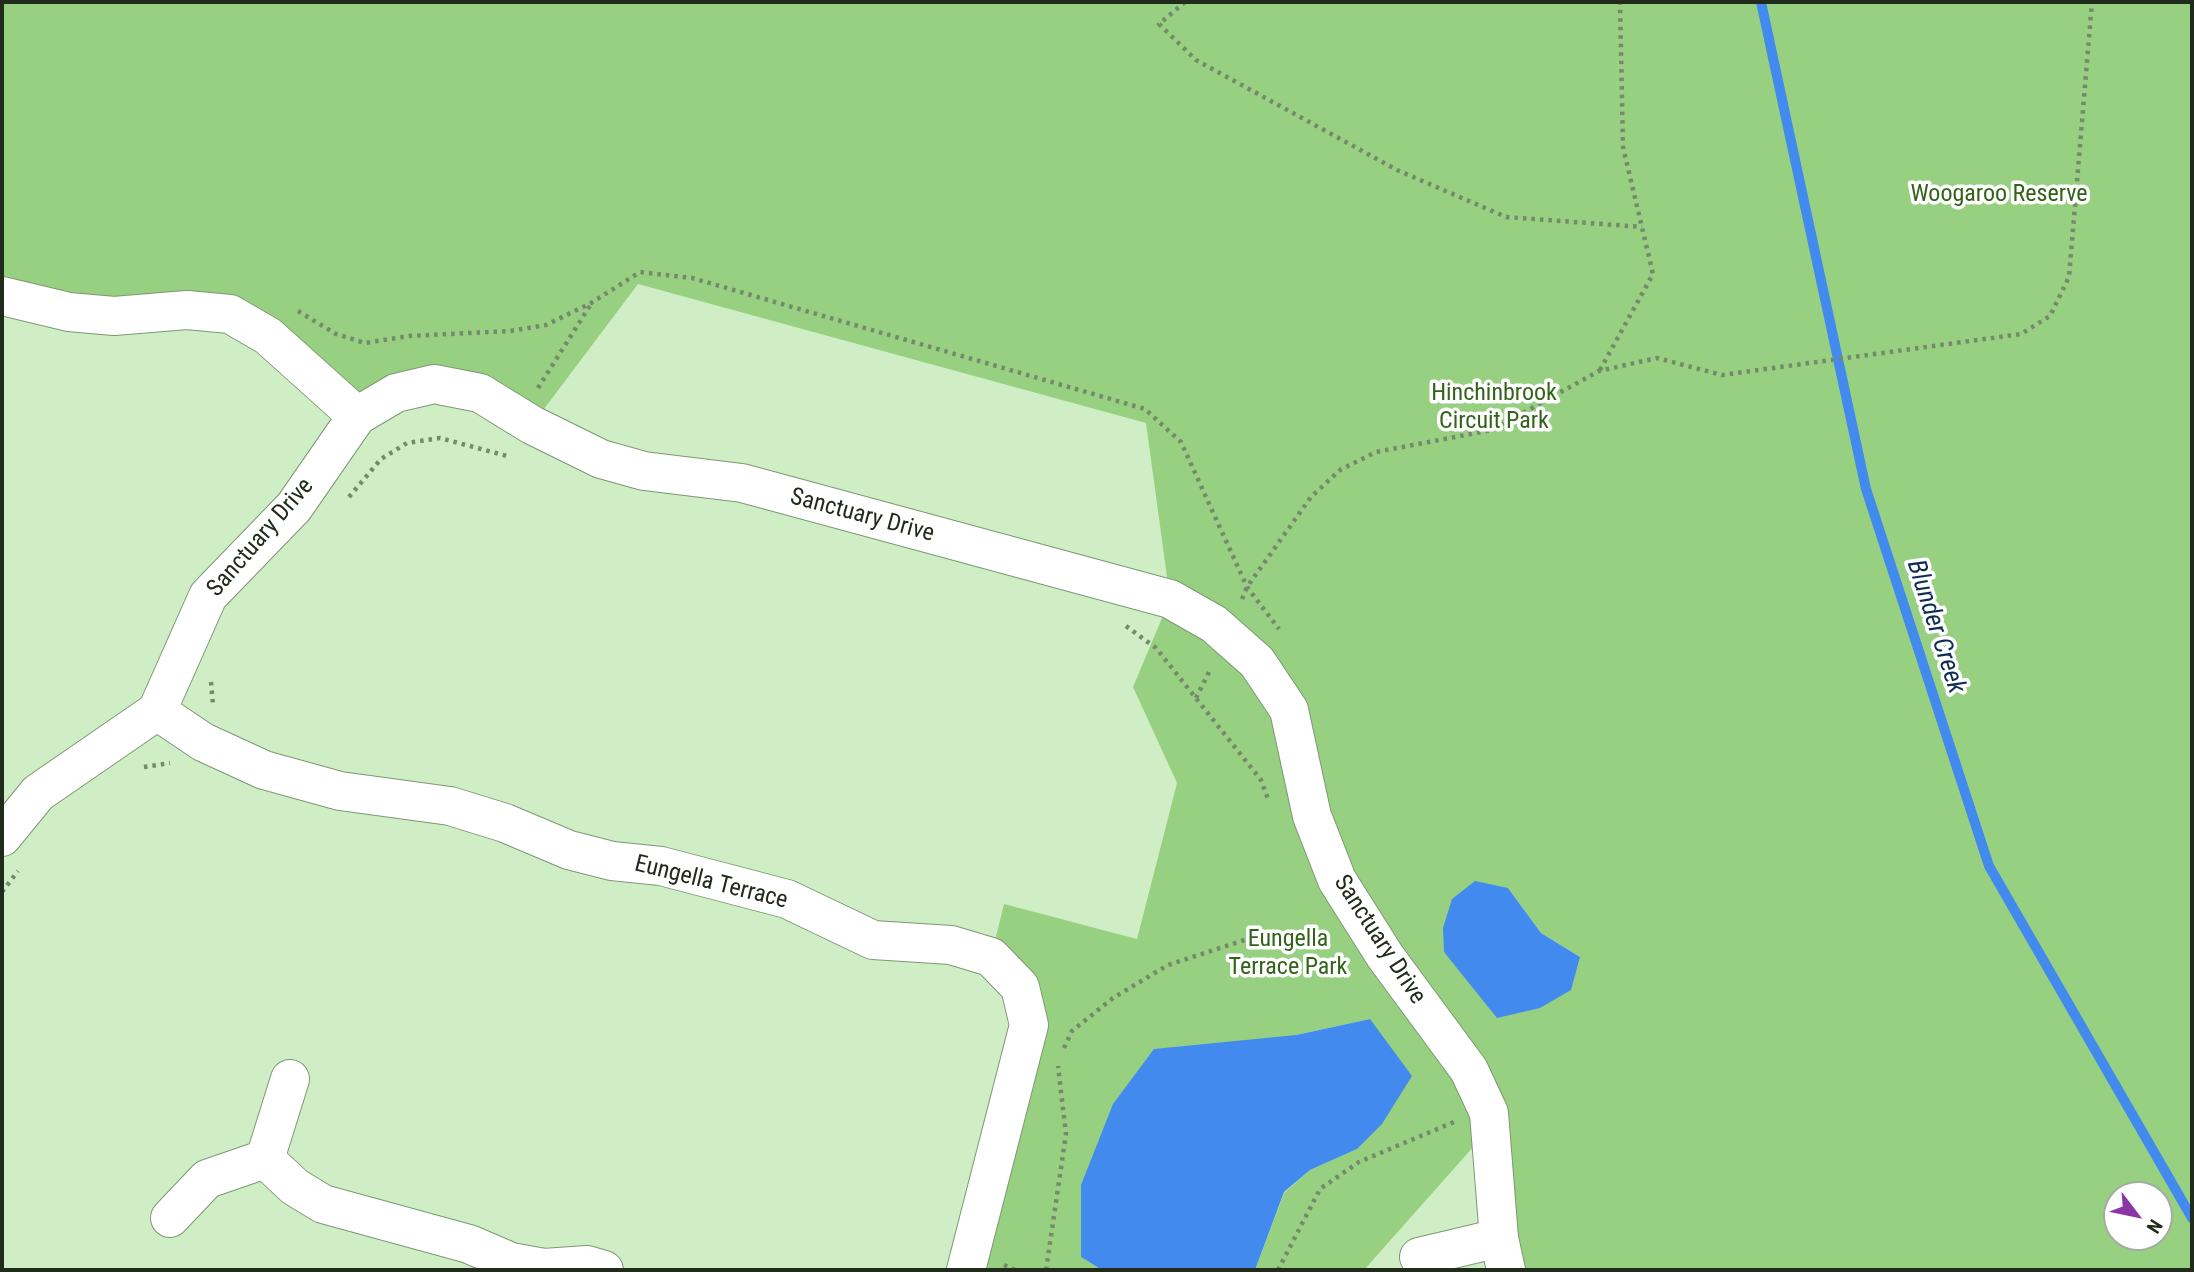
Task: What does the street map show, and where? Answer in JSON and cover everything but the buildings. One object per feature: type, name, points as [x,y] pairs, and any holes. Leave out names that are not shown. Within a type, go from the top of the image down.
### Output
[{"type":"street","points":[[2,296],[69,312],[114,316],[187,310],[230,314],[268,336],[357,415]]},
{"type":"street","name":"Sanctuary Drive","points":[[158,712],[208,596],[294,507],[357,415],[397,393],[434,384],[480,393],[532,425],[601,458],[644,471],[742,483],[1170,599],[1214,624],[1257,662],[1289,710],[1317,829],[1337,880],[1385,956],[1469,1070],[1489,1113],[1502,1254]]},
{"type":"street","points":[[13,850],[38,793],[158,712]]},
{"type":"street","name":"Eungella Terrace","points":[[158,712],[203,742],[264,770],[340,791],[450,806],[505,823],[569,850],[612,861],[661,866],[788,899],[873,940],[951,945],[990,957],[1020,987],[1029,1025],[966,1270]]},
{"type":"street","points":[[265,1159],[290,1079]]},
{"type":"street","points":[[170,1218],[207,1179],[265,1159]]},
{"type":"street","points":[[265,1159],[295,1187],[323,1204],[469,1244],[511,1262],[544,1268],[587,1265],[604,1270]]},
{"type":"street","points":[[1419,1257],[1502,1254]]},
{"type":"path","points":[[1185,2],[1158,24],[1196,60],[1397,170],[1506,217],[1642,227]]},
{"type":"path","points":[[1599,371],[1653,274],[1623,147],[1620,2]]},
{"type":"path","points":[[1196,698],[1247,587],[1311,497],[1340,470],[1377,452],[1492,430],[1599,371],[1657,358],[1721,375],[2021,334],[2050,316],[2069,277],[2092,2]]},
{"type":"path","points":[[296,309],[336,334],[365,343],[409,336],[546,325],[591,303],[640,272],[692,278],[1146,408],[1181,442],[1247,587],[1280,631]]},
{"type":"path","points":[[496,451],[521,416],[591,303]]},
{"type":"path","points":[[348,499],[381,458],[407,443],[440,439],[496,451],[517,460]]},
{"type":"path","points":[[1124,625],[1156,648],[1261,780],[1269,801]]},
{"type":"path","points":[[140,767],[181,762],[203,742],[217,717],[211,677]]},
{"type":"path","points":[[2,892],[13,850]]},
{"type":"path","points":[[1322,929],[1335,949]]},
{"type":"path","points":[[1062,1051],[1072,1031],[1113,998],[1168,965],[1257,936],[1328,941]]},
{"type":"path","points":[[1046,1270],[1066,1134],[1058,1061]]},
{"type":"path","points":[[1278,1270],[1320,1189],[1359,1162],[1459,1120],[1489,1113]]},
{"type":"green space","name":"Hinchinbrook Circuit Park","points":[[2,2],[2192,2],[2192,1270],[1506,1270],[1490,1128],[1364,1270],[1255,1270],[1284,1193],[1310,1170],[1357,1149],[1370,1019],[1296,1035],[1081,1257],[1102,1270],[966,1270],[1029,1025],[991,957],[1004,904],[1137,939],[1177,783],[1133,687],[1170,599],[1146,423],[638,284],[532,425],[480,393],[357,416],[268,336],[2,296]],"holes":[[[1508,888],[1541,933],[1580,957],[1444,952]]]},
{"type":"water","points":[[1475,881],[1508,888],[1541,933],[1580,957],[1571,990],[1540,1008],[1497,1018],[1444,952],[1443,928],[1452,899]]},
{"type":"water","points":[[1370,1019],[1412,1076],[1382,1124],[1357,1149],[1310,1170],[1284,1192],[1255,1270],[1102,1270],[1081,1257],[1081,1185],[1113,1104],[1154,1049],[1296,1035]]},
{"type":"waterway","name":"Blunder Creek","points":[[1761,2],[1866,489],[1989,866],[2192,1218]]},
{"type":"park label","name":"Woogaroo Reserve","points":[[1999,195]]},
{"type":"park label","name":"Eungella Terrace Park","points":[[1288,954]]}]
